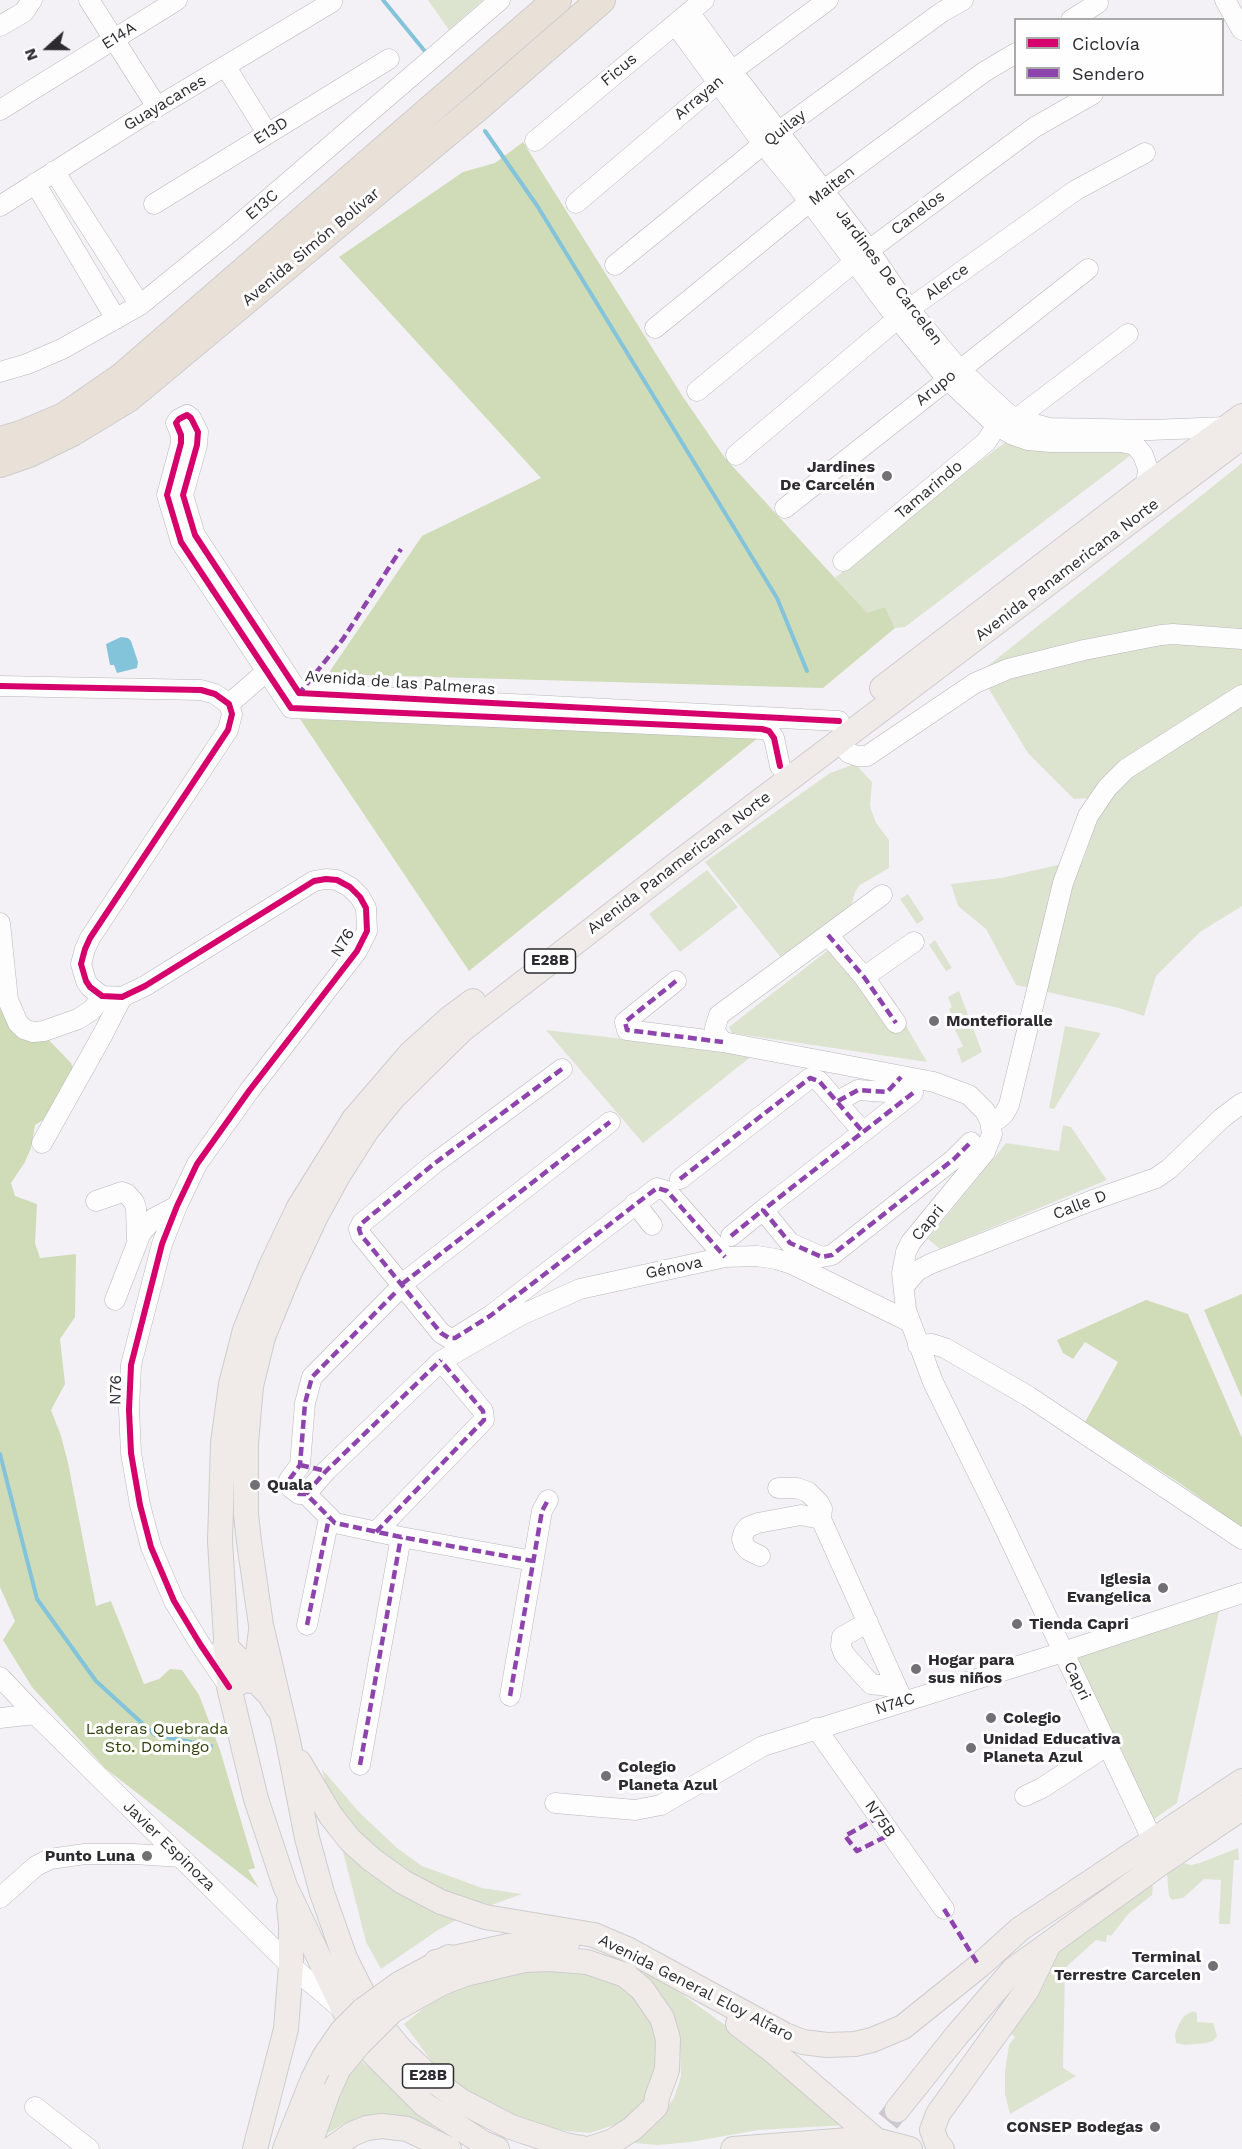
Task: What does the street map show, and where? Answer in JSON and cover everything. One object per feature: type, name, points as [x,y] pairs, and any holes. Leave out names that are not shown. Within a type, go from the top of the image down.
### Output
[{"type":"highway","name":"Avenida Simón Bolívar","points":[[0,441],[64,417],[122,377],[557,0]]},
{"type":"highway","name":"Avenida Simón Bolívar","points":[[0,463],[29,453],[72,432],[100,417],[146,385],[479,106],[601,0]]},
{"type":"main road","name":"Avenida Panamericana Norte","points":[[282,1717],[261,1625],[246,1514],[246,1443],[251,1386],[263,1337],[293,1266],[339,1174],[368,1130],[393,1098],[462,1030],[1146,486],[1237,427]]},
{"type":"main road","name":"Avenida Panamericana Norte","points":[[229,1687],[219,1541],[223,1443],[231,1384],[245,1330],[270,1266],[325,1163],[354,1119],[410,1054],[450,1018],[780,766],[839,731],[1237,427]]},
{"type":"main road","points":[[225,1646],[239,1660],[247,1662],[254,1660],[260,1646],[261,1625]]},
{"type":"main road","points":[[229,1687],[246,1680],[257,1682],[270,1695],[282,1717]]},
{"type":"main road","name":"E28B","points":[[229,1687],[256,1799],[287,1897],[344,2010],[372,2052],[425,2104],[483,2143],[497,2149]]},
{"type":"main road","name":"E28B","points":[[282,1717],[307,1838],[322,1893],[345,1958],[382,2026],[401,2050],[461,2102],[511,2127],[565,2145],[588,2149]]},
{"type":"main road","name":"Avenida General Eloy Alfaro","points":[[288,1741],[309,1782],[350,1840],[371,1859],[403,1882],[441,1902],[485,1917],[594,1935],[627,1949],[767,2026],[803,2042],[827,2045],[855,2044],[872,2040],[903,2026],[979,1966],[1020,1929],[1242,1781]]},
{"type":"main road","points":[[897,2110],[1000,1983],[1014,1969],[1242,1808]]},
{"type":"main road","points":[[255,2149],[286,2029],[291,1966],[291,1925],[287,1897]]},
{"type":"main road","points":[[404,1993],[436,1962],[494,1938],[532,1926]]},
{"type":"main road","points":[[436,1962],[508,1946],[539,1943],[592,1946],[621,1954],[655,1971],[730,2019],[774,2051],[876,2140]]},
{"type":"main road","points":[[942,2149],[937,2144],[932,2130],[938,2114],[1027,1990],[1048,1944]]},
{"type":"main road","points":[[308,2149],[321,2085],[324,2057],[342,2031],[363,2010],[404,1993],[465,1974],[524,1960],[550,1959],[587,1962],[625,1975],[642,1989],[662,2018],[668,2039],[667,2070],[656,2106],[632,2129],[613,2141],[588,2149]]},
{"type":"main road","points":[[285,2149],[321,2085]]},
{"type":"main road","points":[[331,2149],[352,2134],[367,2127],[382,2126],[407,2129],[448,2149]]},
{"type":"main road","points":[[733,2149],[837,2140],[876,2140],[910,2149]]},
{"type":"street","points":[[0,13],[22,0]]},
{"type":"street","points":[[0,26],[24,12],[32,0]]},
{"type":"street","points":[[89,0],[157,107]]},
{"type":"street","name":"E14A","points":[[0,110],[177,0]]},
{"type":"street","name":"E13C","points":[[0,372],[62,350],[140,305],[229,233],[500,0]]},
{"type":"street","name":"Arrayan","points":[[576,203],[725,76],[828,0]]},
{"type":"street","name":"Quilay","points":[[615,266],[771,138],[942,12],[963,0]]},
{"type":"street","points":[[1225,0],[1242,30]]},
{"type":"street","name":"Guayacanes","points":[[0,206],[157,107],[332,2]]},
{"type":"street","points":[[1074,18],[1098,3]]},
{"type":"street","name":"Jardines De Carcelen","points":[[689,12],[725,76],[817,196],[903,314],[953,374],[1006,419],[1049,428],[1150,430],[1237,427]]},
{"type":"street","name":"Ficus","points":[[535,141],[689,12]]},
{"type":"street","name":"Maiten","points":[[655,328],[817,196],[984,72],[1014,54]]},
{"type":"street","name":"E13D","points":[[154,204],[389,59]]},
{"type":"street","points":[[226,67],[267,133]]},
{"type":"street","name":"Canelos","points":[[697,391],[861,255],[1035,127],[1089,96]]},
{"type":"street","name":"Alerce","points":[[736,455],[903,314],[1076,190],[1145,153]]},
{"type":"street","points":[[54,171],[140,305]]},
{"type":"street","points":[[35,183],[116,319]]},
{"type":"street","name":"Arupo","points":[[785,508],[1088,269]]},
{"type":"street","name":"Tamarindo","points":[[843,561],[986,442],[1006,419],[1128,334]]},
{"type":"street","name":"Avenida de las Palmeras","points":[[780,766],[774,738],[769,731],[762,729],[291,708],[272,666],[195,535],[183,495],[197,446],[198,432],[187,415],[178,419],[176,423],[181,435],[181,443],[167,495],[181,542],[272,666],[299,693],[839,731]]},
{"type":"street","name":"Jardines De Carcelen","points":[[1006,419],[1011,434],[1028,440],[1121,442],[1135,445],[1143,455],[1148,469],[1146,486]]},
{"type":"street","points":[[839,731],[849,753],[856,756],[867,756],[975,683],[1008,669],[1084,650],[1173,633],[1242,639]]},
{"type":"street","points":[[230,704],[272,666]]},
{"type":"street","points":[[0,686],[201,690],[215,694],[230,704],[232,714],[228,730],[85,949],[81,964],[86,981],[90,987],[112,996],[104,1034],[42,1143]]},
{"type":"street","points":[[838,1101],[858,1090],[887,1092],[907,1085],[934,1082],[969,1095],[985,1111],[990,1121],[1004,1114],[1009,1105],[1063,883],[1088,816],[1107,789],[1126,770],[1242,695]]},
{"type":"street","name":"N76","points":[[0,923],[8,1000],[18,1023],[24,1029],[33,1032],[78,1018],[112,996],[146,986],[314,881],[337,880],[350,887],[360,897],[366,908],[367,931],[357,951],[249,1091],[198,1164],[177,1206],[156,1264],[131,1365],[129,1410],[131,1453],[140,1505],[151,1547],[174,1601],[229,1687]]},
{"type":"street","points":[[723,1042],[715,1028],[719,1015],[882,895]]},
{"type":"street","points":[[828,935],[864,977],[896,1023]]},
{"type":"street","points":[[864,977],[914,942]]},
{"type":"street","points":[[676,981],[625,1022],[627,1030],[723,1042],[907,1085]]},
{"type":"street","points":[[562,1069],[435,1163],[362,1223],[359,1229],[361,1235],[398,1289],[441,1333],[449,1338],[455,1338],[490,1317],[653,1189],[664,1189],[725,1257]]},
{"type":"street","points":[[680,1179],[806,1080],[817,1079],[863,1132]]},
{"type":"street","points":[[730,1236],[863,1132],[907,1085]]},
{"type":"street","name":"Calle D","points":[[904,1286],[917,1271],[930,1264],[1093,1200],[1156,1178],[1242,1103]]},
{"type":"street","name":"Capri","points":[[990,1121],[992,1134],[985,1152],[911,1242],[906,1252],[902,1265],[906,1310],[933,1382],[1152,1839]]},
{"type":"street","points":[[533,1561],[335,1523],[306,1494],[294,1491],[290,1484],[291,1475],[300,1465],[304,1412],[312,1377],[398,1289],[610,1122]]},
{"type":"street","points":[[764,1210],[790,1243],[827,1258],[954,1159],[971,1142]]},
{"type":"street","points":[[96,1201],[122,1192],[127,1194],[136,1208],[137,1239]]},
{"type":"street","points":[[635,1203],[652,1226]]},
{"type":"street","points":[[116,1300],[137,1239],[154,1218],[177,1206]]},
{"type":"street","name":"Génova","points":[[306,1494],[326,1471],[441,1361],[521,1315],[580,1289],[725,1257],[757,1256],[784,1261],[910,1322]]},
{"type":"street","points":[[918,1345],[932,1344],[945,1348],[1029,1396],[1242,1539]]},
{"type":"street","points":[[376,1532],[484,1420],[483,1411],[441,1361]]},
{"type":"street","points":[[300,1465],[326,1471]]},
{"type":"street","points":[[778,1488],[797,1488],[808,1492],[819,1503],[822,1509],[821,1519],[900,1694]]},
{"type":"street","points":[[510,1696],[542,1511],[548,1500]]},
{"type":"street","points":[[760,1556],[748,1550],[744,1545],[742,1539],[748,1527],[758,1522],[801,1515],[821,1519]]},
{"type":"street","points":[[307,1625],[329,1518]]},
{"type":"street","points":[[360,1765],[401,1537]]},
{"type":"street","name":"N74C","points":[[555,1803],[635,1810],[661,1805],[763,1746],[816,1728],[900,1694],[1063,1652],[1242,1593]]},
{"type":"street","points":[[868,1622],[842,1636],[841,1646],[844,1654],[871,1684],[900,1694]]},
{"type":"street","name":"Javier Espinoza","points":[[0,1677],[291,1966],[344,2010]]},
{"type":"street","points":[[0,1718],[35,1714]]},
{"type":"street","name":"N75B","points":[[816,1728],[944,1909]]},
{"type":"street","points":[[1025,1796],[1042,1788],[1108,1746]]},
{"type":"street","points":[[0,1898],[36,1866],[50,1859],[85,1854],[181,1857]]},
{"type":"street","points":[[243,1918],[274,1935],[283,1930],[287,1897]]},
{"type":"street","points":[[35,2107],[89,2149]]},
{"type":"green space","points":[[428,0],[483,0],[449,30]]},
{"type":"green space","points":[[523,142],[683,397],[725,458],[867,613],[885,607],[895,628],[823,688],[328,674],[422,536],[541,478],[339,257],[463,172],[495,163]]},
{"type":"green space","points":[[1007,441],[1135,452],[905,627],[895,628],[885,607],[867,614],[835,578],[942,490]]},
{"type":"green space","points":[[1242,463],[1242,906],[1200,932],[1156,976],[1144,1016],[1119,1008],[1016,985],[986,929],[958,906],[951,884],[1001,878],[1084,859],[1091,833],[1099,818],[1091,798],[1074,799],[1028,753],[979,673]]},
{"type":"green space","points":[[300,719],[759,737],[469,971]]},
{"type":"green space","points":[[855,764],[872,782],[870,806],[876,823],[889,840],[889,868],[860,885],[855,892],[852,904],[782,959],[705,862],[830,773]]},
{"type":"green space","points":[[707,870],[738,907],[680,952],[649,914]]},
{"type":"green space","points":[[908,894],[924,919],[917,924],[900,899]]},
{"type":"green space","name":"Laderas Quebrada Sto. Domingo","points":[[0,915],[16,1024],[42,1033],[71,1063],[76,1076],[56,1112],[35,1125],[31,1148],[11,1183],[15,1196],[37,1204],[35,1243],[40,1258],[76,1254],[75,1317],[60,1339],[65,1384],[51,1410],[68,1463],[96,1606],[111,1601],[144,1684],[159,1679],[170,1669],[182,1670],[199,1695],[220,1750],[255,1868],[248,1870],[259,1888],[105,1768],[32,1687],[3,1640],[15,1621],[0,1587]]},
{"type":"green space","points":[[935,940],[952,968],[946,971],[929,945]]},
{"type":"green space","points":[[840,941],[872,972],[895,1002],[927,1062],[732,1033],[729,1027]]},
{"type":"green space","points":[[959,991],[982,1052],[962,1063],[957,1049],[963,1046],[949,1018],[952,1016],[949,1009],[952,1007],[948,997]]},
{"type":"green space","points":[[1065,1026],[1101,1033],[1054,1109],[1049,1108]]},
{"type":"green space","points":[[546,1030],[727,1051],[753,1055],[643,1143]]},
{"type":"green space","points":[[1063,1125],[1071,1127],[1107,1180],[940,1249],[928,1239],[1006,1143],[1059,1151]]},
{"type":"green space","points":[[1242,1294],[1242,1398],[1204,1310]]},
{"type":"green space","points":[[1146,1300],[1188,1314],[1242,1438],[1242,1528],[1181,1484],[1085,1422],[1118,1362],[1085,1342],[1073,1359],[1063,1353],[1057,1340]]},
{"type":"green space","points":[[1220,1607],[1177,1803],[1153,1820],[1076,1661],[1080,1653]]},
{"type":"green space","points":[[322,1769],[358,1811],[397,1848],[422,1866],[482,1888],[522,1894],[469,1913],[438,1930],[381,1969],[366,1942]]},
{"type":"green space","points":[[1238,1848],[1239,1860],[1234,1860],[1230,1924],[1219,1924],[1221,1880],[1204,1879],[1183,1898],[1172,1900],[1169,1896],[1167,1874],[1184,1863],[1191,1865],[1200,1863]]},
{"type":"green space","points":[[1153,1884],[1152,1895],[1129,1913],[1111,1936],[1107,1935],[1106,1942],[1096,1940],[1065,1968],[1063,2068],[1076,2076],[1010,2114],[1005,2094],[1005,2071],[1009,2045],[1015,2037],[1010,2033],[1052,1957]]},
{"type":"green space","points":[[545,1969],[576,1970],[626,1984],[645,2002],[660,2053],[645,2102],[620,2123],[590,2133],[555,2130],[508,2115],[466,2090],[433,2063],[404,2024],[429,2004],[461,1988],[502,1976]]},
{"type":"green space","points":[[651,1972],[764,2053],[847,2125],[758,2130],[691,2142],[658,2145],[633,2143],[654,2126],[674,2098],[681,2076],[680,2045],[671,2013],[644,1973]]},
{"type":"green space","points":[[1193,2011],[1197,2013],[1197,2022],[1213,2023],[1217,2036],[1213,2041],[1206,2043],[1185,2045],[1176,2043],[1175,2034],[1179,2024],[1184,2016]]},
{"type":"green space","points":[[356,2057],[447,2131],[413,2121],[373,2119],[345,2123],[323,2136],[339,2091]]},
{"type":"water","points":[[121,637],[131,641],[138,662],[137,668],[117,673],[114,665],[110,665],[106,644]]},
{"type":"waterway","points":[[383,0],[428,55]]},
{"type":"waterway","points":[[485,131],[538,207],[777,598],[807,671]]},
{"type":"waterway","points":[[0,1454],[37,1599],[96,1681],[155,1735],[211,1746]]},
{"type":"tunnel","points":[[865,2149],[897,2110]]},
{"type":"marked path","points":[[298,695],[343,639],[401,549]]},
{"type":"marked path","points":[[828,935],[864,977],[896,1023]]},
{"type":"marked path","points":[[676,981],[625,1022],[627,1030],[723,1042]]},
{"type":"marked path","points":[[562,1069],[435,1163],[362,1223],[359,1229],[361,1235],[441,1333],[449,1338],[455,1338],[490,1316],[657,1188],[667,1191],[725,1257]]},
{"type":"marked path","points":[[838,1101],[858,1090],[887,1092],[901,1077]]},
{"type":"marked path","points":[[680,1179],[810,1078],[819,1081],[863,1132]]},
{"type":"marked path","points":[[913,1093],[763,1210],[790,1243],[822,1257],[832,1255],[954,1159],[971,1142]]},
{"type":"marked path","points":[[402,1284],[610,1122]]},
{"type":"marked path","points":[[731,1236],[763,1210]]},
{"type":"marked path","points":[[395,1293],[312,1377],[305,1403],[300,1465],[289,1480],[291,1488],[299,1494],[306,1494],[335,1523],[533,1561]]},
{"type":"marked path","points":[[306,1494],[326,1471],[441,1360]]},
{"type":"marked path","points":[[376,1532],[484,1420],[483,1411],[441,1361]]},
{"type":"marked path","points":[[300,1465],[326,1471]]},
{"type":"marked path","points":[[510,1696],[542,1511],[548,1500]]},
{"type":"marked path","points":[[307,1625],[329,1518]]},
{"type":"marked path","points":[[360,1765],[401,1537]]},
{"type":"marked path","points":[[879,1817],[845,1836],[857,1851],[891,1834]]},
{"type":"marked path","points":[[944,1909],[979,1966]]},
{"type":"cycle path","points":[[780,766],[774,738],[769,731],[762,729],[291,708],[181,542],[167,495],[181,443],[181,435],[176,423],[187,415],[198,432],[197,445],[183,495],[195,535],[299,693],[839,721]]},
{"type":"cycle path","points":[[0,686],[201,690],[215,694],[229,704],[232,714],[228,730],[90,938],[85,949],[81,964],[86,981],[102,996],[122,997],[145,986],[314,881],[337,880],[350,887],[360,897],[366,908],[367,931],[357,951],[249,1091],[197,1164],[162,1244],[131,1365],[129,1410],[131,1453],[140,1505],[151,1547],[174,1601],[229,1687]]},
{"type":"place","name":"Jardines De Carcelén","points":[[887,476]]},
{"type":"place","name":"Montefioralle","points":[[934,1021]]},
{"type":"place","name":"Quala","points":[[255,1485]]},
{"type":"place","name":"Iglesia Evangelica","points":[[1163,1588]]},
{"type":"place","name":"Tienda Capri","points":[[1017,1624]]},
{"type":"place","name":"Hogar para sus niños","points":[[916,1669]]},
{"type":"place","name":"Colegio","points":[[991,1718]]},
{"type":"place","name":"Unidad Educativa Planeta Azul","points":[[971,1748]]},
{"type":"place","name":"Colegio Planeta Azul","points":[[606,1776]]},
{"type":"place","name":"Punto Luna","points":[[147,1856]]},
{"type":"place","name":"Terminal Terrestre Carcelen","points":[[1213,1966]]},
{"type":"place","name":"CONSEP Bodegas","points":[[1155,2127]]}]
